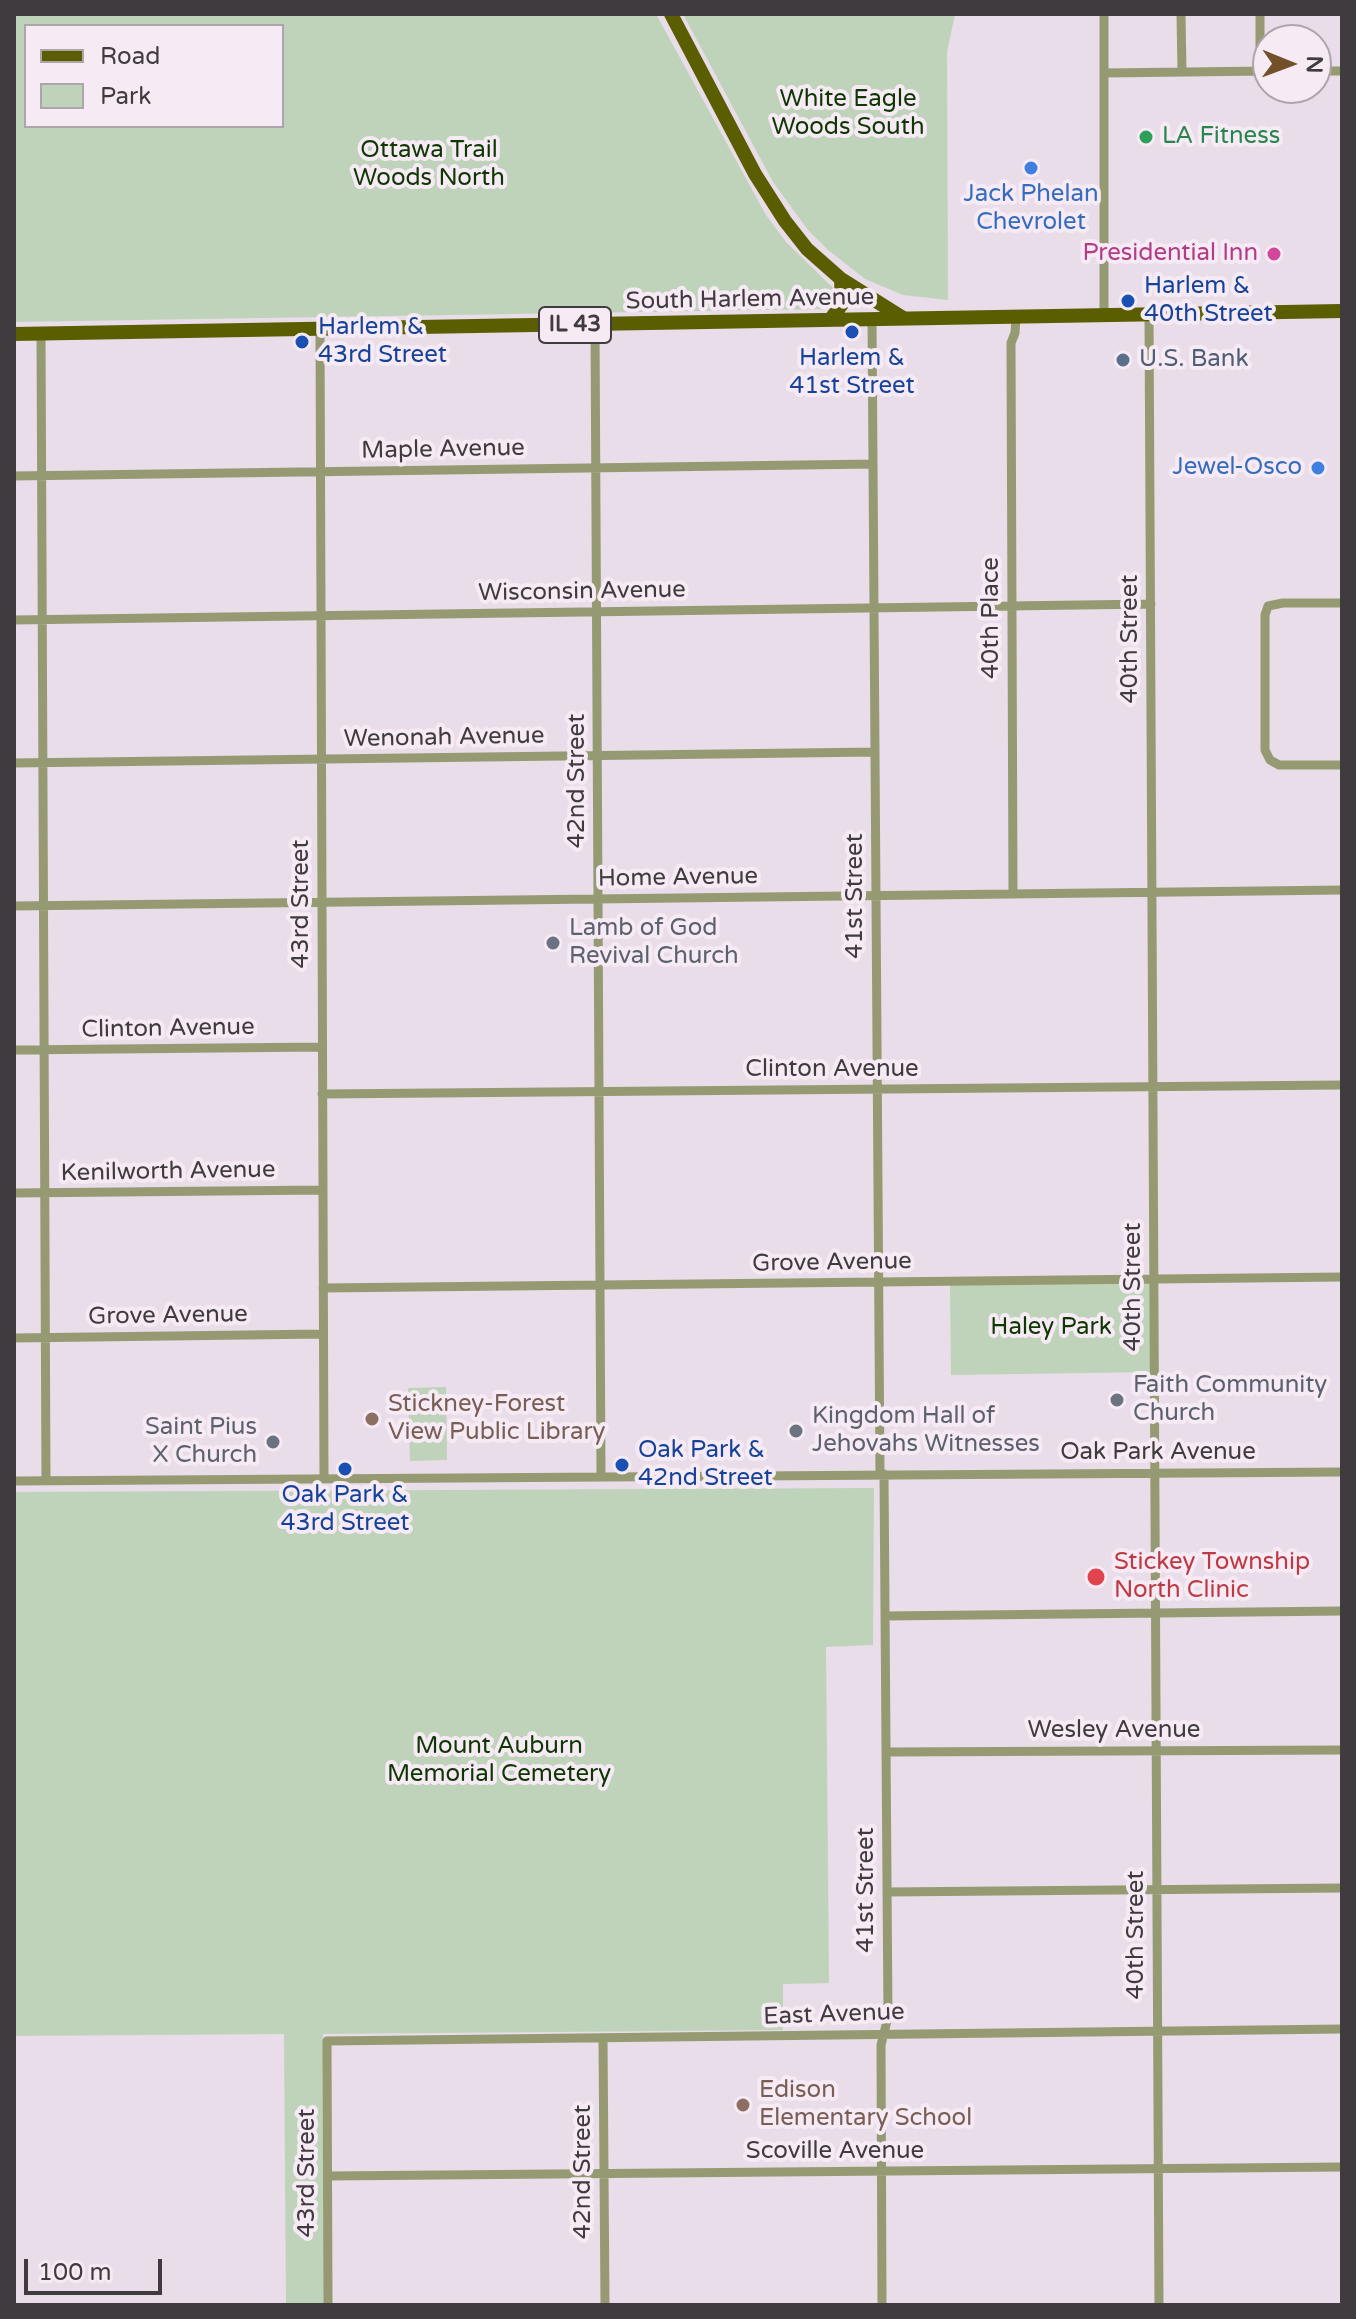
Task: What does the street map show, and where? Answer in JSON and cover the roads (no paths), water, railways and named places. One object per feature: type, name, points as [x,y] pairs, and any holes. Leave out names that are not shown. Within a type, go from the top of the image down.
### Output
[{"type":"main road","points":[[671,14],[770,198],[807,249],[841,279],[904,318]]},
{"type":"main road","points":[[830,320],[842,304],[841,279]]},
{"type":"main road","name":"South Harlem Avenue","points":[[14,334],[1342,311]]},
{"type":"street","points":[[1104,14],[1104,316]]},
{"type":"street","points":[[1181,14],[1182,72]]},
{"type":"street","points":[[1104,73],[1252,71]]},
{"type":"street","name":"40th Street","points":[[1149,316],[1159,2305]]},
{"type":"street","name":"40th Place","points":[[1011,317],[1006,332],[1011,343],[1013,894]]},
{"type":"street","name":"41st Street","points":[[872,319],[888,2020],[881,2045],[882,2305]]},
{"type":"street","name":"42nd Street","points":[[595,325],[601,1476]]},
{"type":"street","name":"43rd Street","points":[[320,329],[324,1478]]},
{"type":"street","points":[[41,334],[46,1481]]},
{"type":"street","name":"Maple Avenue","points":[[14,476],[873,464]]},
{"type":"street","points":[[1342,603],[1283,603],[1268,606],[1265,615],[1265,750],[1270,760],[1279,765],[1342,765]]},
{"type":"street","name":"Wisconsin Avenue","points":[[14,620],[1151,604]]},
{"type":"street","name":"Wenonah Avenue","points":[[14,763],[875,752]]},
{"type":"street","name":"Home Avenue","points":[[14,906],[1342,890]]},
{"type":"street","name":"Clinton Avenue","points":[[14,1050],[322,1047]]},
{"type":"street","name":"Clinton Avenue","points":[[322,1094],[1342,1085]]},
{"type":"street","name":"Kenilworth Avenue","points":[[14,1193],[323,1190]]},
{"type":"street","name":"Grove Avenue","points":[[323,1288],[1342,1277]]},
{"type":"street","name":"Grove Avenue","points":[[14,1338],[323,1334]]},
{"type":"street","name":"Oak Park Avenue","points":[[14,1481],[1342,1472]]},
{"type":"street","points":[[885,1616],[1342,1611]]},
{"type":"street","name":"Wesley Avenue","points":[[886,1752],[1342,1750]]},
{"type":"street","points":[[887,1892],[1342,1888]]},
{"type":"street","name":"East Avenue","points":[[327,2041],[1342,2029]]},
{"type":"street","name":"42nd Street","points":[[603,2038],[605,2305]]},
{"type":"street","name":"43rd Street","points":[[327,2041],[328,2305]]},
{"type":"street","name":"Scoville Avenue","points":[[328,2176],[1342,2167]]},
{"type":"place","name":"LA Fitness","points":[[1146,137]]},
{"type":"place","name":"Jack Phelan Chevrolet","points":[[1031,168]]},
{"type":"place","name":"Presidential Inn","points":[[1274,254]]},
{"type":"place","name":"Harlem & 40th Street","points":[[1128,301]]},
{"type":"place","name":"Harlem & 41st Street","points":[[852,332]]},
{"type":"place","name":"Harlem & 43rd Street","points":[[302,342]]},
{"type":"place","name":"U.S. Bank","points":[[1123,360]]},
{"type":"place","name":"Jewel-Osco","points":[[1318,468]]},
{"type":"place","name":"Lamb of God Revival Church","points":[[553,943]]},
{"type":"place","name":"Faith Community Church","points":[[1117,1400]]},
{"type":"place","name":"Stickney-Forest View Public Library","points":[[372,1419]]},
{"type":"place","name":"Kingdom Hall of Jehovahs Witnesses","points":[[796,1431]]},
{"type":"place","name":"Saint Pius X Church","points":[[273,1442]]},
{"type":"place","name":"Oak Park & 42nd Street","points":[[622,1465]]},
{"type":"place","name":"Oak Park & 43rd Street","points":[[345,1469]]},
{"type":"place","name":"Stickey Township North Clinic","points":[[1096,1577]]},
{"type":"place","name":"Edison Elementary School","points":[[743,2105]]},
{"type":"park label","name":"White Eagle Woods South","points":[[848,114]]},
{"type":"park label","name":"Ottawa Trail Woods North","points":[[429,165]]},
{"type":"park label","name":"Haley Park","points":[[1051,1328]]},
{"type":"park label","name":"Mount Auburn Memorial Cemetery","points":[[499,1761]]}]
